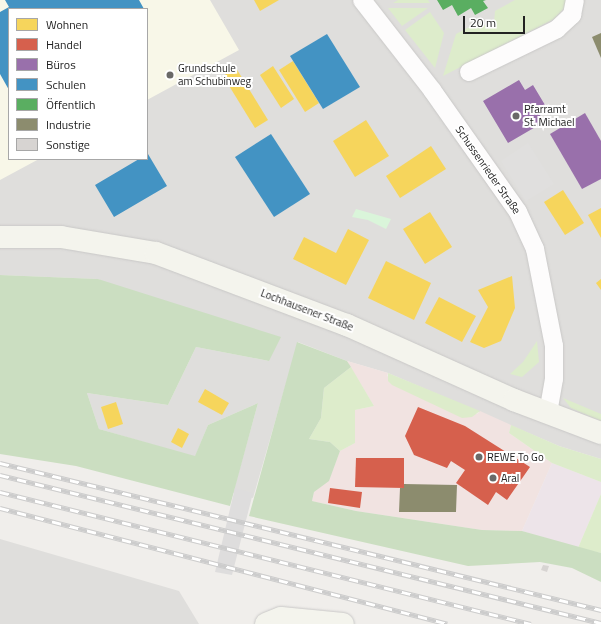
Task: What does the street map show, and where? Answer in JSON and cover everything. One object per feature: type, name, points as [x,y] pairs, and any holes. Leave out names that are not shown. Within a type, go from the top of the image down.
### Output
[{"type":"main road","name":"Lochhausener Straße","points":[[0,237],[61,237],[156,254],[347,325],[548,413],[601,433]]},
{"type":"main road","points":[[273,621],[343,624]]},
{"type":"street","name":"Schussenrieder Straße","points":[[362,0],[432,90],[518,212],[535,249],[554,346],[554,379],[548,413]]},
{"type":"street","points":[[469,72],[557,29],[572,15],[575,0]]},
{"type":"shaded area","points":[[0,0],[601,0],[601,459],[559,446],[388,373],[347,361],[298,342],[253,498],[233,493],[258,403],[208,425],[195,457],[99,429],[87,393],[168,405],[196,347],[269,361],[98,279],[0,275]]},
{"type":"shaded area","name":"Grundschule am Schubinweg","points":[[0,0],[210,0],[239,50],[148,99],[148,8],[8,8],[8,160],[37,160],[0,180]]},
{"type":"shaded area","points":[[528,143],[554,184],[526,201],[501,161]]},
{"type":"shaded area","points":[[347,361],[388,373],[387,376],[477,414],[480,411],[511,425],[509,433],[552,463],[522,531],[482,530],[356,511],[312,501],[314,492],[329,480],[340,451],[355,443],[355,410],[374,406]]},
{"type":"shaded area","points":[[552,463],[601,482],[601,494],[578,548],[522,531]]},
{"type":"shaded area","points":[[0,539],[179,591],[199,624],[0,624]]},
{"type":"green space","points":[[398,0],[428,0],[430,3],[393,3]]},
{"type":"green space","points":[[515,0],[566,0],[566,6],[554,19],[443,76],[456,34],[477,23],[487,26],[494,22],[495,11]]},
{"type":"green space","points":[[388,8],[428,8],[402,26]]},
{"type":"green space","points":[[430,12],[444,33],[435,68],[405,30]]},
{"type":"green space","points":[[356,209],[391,219],[386,229],[368,220],[352,217]]},
{"type":"green space","points":[[0,275],[98,279],[281,337],[269,361],[196,347],[168,405],[87,393],[99,429],[195,456],[208,425],[258,403],[230,506],[76,466],[0,454]]},
{"type":"green space","points":[[537,341],[539,362],[522,377],[510,374],[523,362]]},
{"type":"green space","points":[[297,342],[347,361],[351,367],[324,388],[321,418],[309,439],[330,442],[340,451],[329,481],[314,492],[312,501],[356,511],[482,530],[522,531],[601,553],[601,582],[572,568],[540,562],[468,566],[249,516]]},
{"type":"green space","points":[[351,367],[374,406],[355,410],[355,443],[340,451],[330,442],[309,439],[321,418],[324,388]]},
{"type":"green space","points":[[388,373],[480,411],[472,417],[462,418],[392,385],[388,381]]},
{"type":"green space","points":[[563,398],[601,414],[601,421],[571,408]]},
{"type":"green space","points":[[511,425],[559,446],[601,459],[601,482],[552,463],[509,433]]},
{"type":"green space","points":[[601,494],[601,553],[578,548]]},
{"type":"pier","points":[[235,488],[253,493],[232,575],[215,572]]},
{"type":"building: Wohnen","points":[[254,0],[279,0],[260,11]]},
{"type":"building: Wohnen","points":[[293,61],[319,103],[305,112],[279,70]]},
{"type":"building: Wohnen","points":[[273,66],[294,99],[281,108],[260,75]]},
{"type":"building: Wohnen","points":[[236,68],[268,120],[255,128],[223,76]]},
{"type":"building: Wohnen","points":[[366,120],[389,156],[355,177],[333,141]]},
{"type":"building: Wohnen","points":[[431,146],[446,169],[400,198],[386,176]]},
{"type":"building: Wohnen","points":[[563,190],[584,223],[565,235],[544,202]]},
{"type":"building: Wohnen","points":[[601,208],[601,238],[588,215]]},
{"type":"building: Wohnen","points":[[430,212],[452,247],[425,264],[403,229]]},
{"type":"building: Wohnen","points":[[348,229],[369,240],[346,285],[293,259],[304,237],[336,253]]},
{"type":"building: Wohnen","points":[[386,261],[431,283],[414,320],[368,298]]},
{"type":"building: Wohnen","points":[[512,276],[515,308],[501,341],[484,348],[470,342],[488,307],[478,290]]},
{"type":"building: Wohnen","points":[[601,279],[601,290],[596,283]]},
{"type":"building: Wohnen","points":[[439,297],[476,316],[462,342],[425,323]]},
{"type":"building: Wohnen","points":[[205,389],[229,403],[222,415],[198,402]]},
{"type":"building: Wohnen","points":[[116,402],[123,424],[108,429],[101,407]]},
{"type":"building: Wohnen","points":[[178,428],[189,434],[182,448],[171,442]]},
{"type":"building: Handel","points":[[418,407],[465,426],[530,467],[507,500],[496,492],[488,505],[456,483],[465,470],[451,461],[447,468],[414,455],[405,436]]},
{"type":"building: Handel","points":[[356,458],[404,458],[404,488],[355,487]]},
{"type":"building: Handel","points":[[330,488],[362,492],[360,508],[328,503]]},
{"type":"building: Büros","name":"Pfarramt St. Michael","points":[[519,80],[525,90],[533,85],[545,105],[537,110],[544,122],[508,143],[483,101]]},
{"type":"building: Büros","points":[[585,113],[601,141],[601,179],[582,189],[550,134]]},
{"type":"building: Schulen","points":[[5,0],[139,0],[143,8],[8,8],[8,88],[0,74],[0,12],[9,7]]},
{"type":"building: Schulen","points":[[327,34],[360,87],[323,109],[290,56]]},
{"type":"building: Schulen","points":[[271,134],[310,194],[274,217],[235,157]]},
{"type":"building: Schulen","points":[[148,154],[167,186],[114,217],[95,185],[137,160],[148,160]]},
{"type":"building: Öffentlich","points":[[437,0],[486,0],[483,1],[488,8],[475,15],[471,8],[458,16],[452,5],[443,10]]},
{"type":"building: Industrie","points":[[601,33],[601,58],[592,37]]},
{"type":"building: Industrie","points":[[404,484],[457,485],[456,512],[399,512],[400,488],[404,488]]},
{"type":"building: Sonstige","points":[[543,565],[549,566],[547,572],[541,570]]},
{"type":"railway","points":[[0,463],[601,610]]},
{"type":"railway","points":[[0,475],[601,623]]},
{"type":"railway","points":[[0,492],[531,624]]},
{"type":"railway","points":[[0,508],[447,624]]},
{"type":"place","name":"Grundschule am Schubinweg","points":[[170,75]]},
{"type":"place","name":"Pfarramt St. Michael","points":[[516,116]]},
{"type":"place","name":"REWE To Go","points":[[479,457]]},
{"type":"place","name":"Aral","points":[[493,478]]}]
